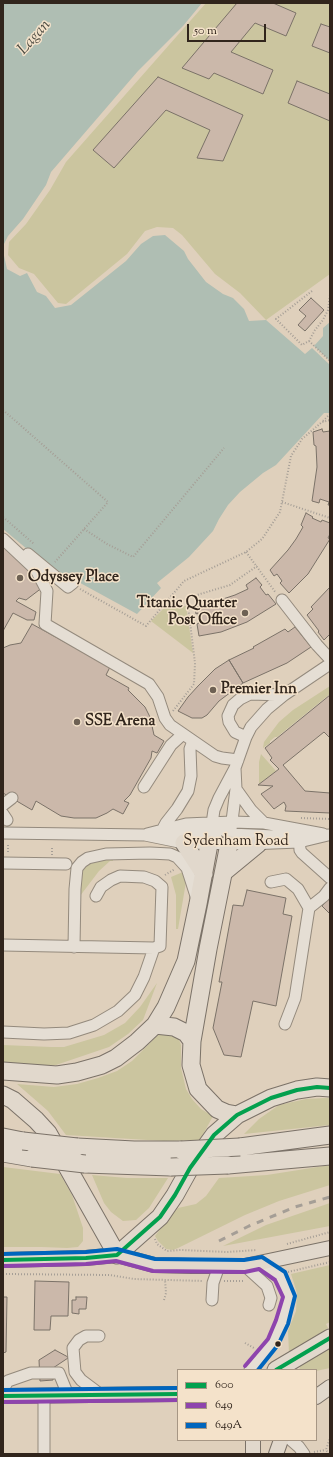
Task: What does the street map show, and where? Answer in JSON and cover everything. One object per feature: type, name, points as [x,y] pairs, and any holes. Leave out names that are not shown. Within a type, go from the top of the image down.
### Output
[{"type":"highway","points":[[3,1071],[57,1075],[78,1072],[102,1065],[116,1058],[137,1042],[155,1025],[166,1007],[186,961],[204,874],[210,833]]},
{"type":"highway","points":[[230,839],[208,949],[192,1041],[191,1065],[198,1089],[217,1109],[226,1113],[237,1115]]},
{"type":"highway","points":[[184,843],[204,874]]},
{"type":"highway","points":[[224,872],[258,844]]},
{"type":"highway","points":[[155,1025],[174,1027],[186,1033],[192,1041]]},
{"type":"highway","points":[[3,1095],[13,1100],[36,1120],[48,1133],[117,1255],[160,1217],[175,1195],[190,1168],[214,1135],[237,1115],[271,1098],[297,1090],[330,1088]]},
{"type":"highway","points":[[3,1138],[76,1147],[134,1150],[181,1150],[240,1147],[330,1135]]},
{"type":"highway","points":[[3,1153],[85,1164],[170,1167],[228,1165],[330,1156]]},
{"type":"highway","points":[[281,1367],[330,1338]]},
{"type":"main road","points":[[3,1260],[86,1258],[117,1255],[154,1265],[245,1266],[262,1256],[330,1248]]},
{"type":"main road","points":[[317,1386],[330,1386]]},
{"type":"main road","points":[[317,1396],[330,1386]]},
{"type":"main road","points":[[3,1396],[177,1394]]},
{"type":"main road","points":[[253,1441],[253,1454]]},
{"type":"main road","points":[[276,1454],[281,1441]]},
{"type":"street","points":[[3,534],[68,587],[73,583]]},
{"type":"street","points":[[3,539],[36,570],[47,591],[45,624],[149,684],[158,697],[170,725],[215,756],[236,764]]},
{"type":"street","points":[[282,600],[317,645],[330,659]]},
{"type":"street","points":[[210,833],[219,798],[236,764],[251,726],[284,695],[330,664]]},
{"type":"street","points":[[246,737],[235,732],[229,722],[228,716],[233,705],[240,699],[250,694],[284,695]]},
{"type":"street","points":[[144,787],[171,745],[183,734]]},
{"type":"street","points":[[193,741],[190,749],[191,776],[188,791],[177,809],[171,815],[162,833],[210,833],[230,839],[301,833],[300,850],[330,878]]},
{"type":"street","points":[[230,839],[236,789],[236,764]]},
{"type":"street","points":[[236,789],[251,810],[264,823]]},
{"type":"street","name":"Sydenham Road","points":[[3,833],[145,835],[162,833],[184,843],[210,833],[232,822],[264,823],[301,833],[329,835]]},
{"type":"street","name":"Sydenham Road","points":[[210,833],[230,839],[258,844],[301,833],[329,835]]},
{"type":"street","points":[[74,947],[75,889],[77,868],[88,858],[106,854],[170,854],[177,857],[187,868],[198,904]]},
{"type":"street","points":[[3,863],[66,864]]},
{"type":"street","points":[[3,945],[154,948],[160,946],[162,887],[155,881],[144,877],[120,876],[101,887],[96,896]]},
{"type":"street","points":[[271,882],[286,879],[298,889],[310,908]]},
{"type":"street","points":[[285,1024],[295,998],[310,908],[324,896],[330,888]]},
{"type":"street","points":[[3,1032],[44,1034],[68,1033],[94,1025],[118,1010],[135,995],[144,977],[154,948]]},
{"type":"street","points":[[251,1369],[272,1342],[282,1322],[289,1296],[280,1276],[262,1256]]},
{"type":"street","points":[[212,1300],[213,1283],[218,1266]]},
{"type":"street","points":[[245,1266],[267,1286],[271,1298],[269,1305]]},
{"type":"street","points":[[99,1336],[86,1336],[79,1340],[73,1348],[74,1372],[78,1377],[102,1395]]},
{"type":"street","points":[[3,1389],[8,1381],[31,1373],[59,1373],[68,1396]]},
{"type":"street","points":[[44,1396],[44,1454]]},
{"type":"street","points":[[292,1441],[304,1454]]},
{"type":"path","points":[[312,291],[276,319],[302,345],[309,341],[328,310],[330,295]]},
{"type":"path","points":[[309,341],[330,361]]},
{"type":"path","points":[[3,410],[108,502],[54,563]]},
{"type":"path","points":[[73,583],[84,592],[146,626],[184,581],[246,552],[262,539],[280,512],[291,456],[302,439],[329,414]]},
{"type":"path","points":[[322,422],[330,420]]},
{"type":"path","points":[[84,529],[107,544],[133,557],[224,448]]},
{"type":"path","points":[[282,502],[330,518]]},
{"type":"path","points":[[3,517],[37,547]]},
{"type":"path","points":[[246,552],[282,600]]},
{"type":"path","points":[[167,720],[194,684],[195,663],[187,598],[230,585],[257,566]]},
{"type":"path","points":[[301,833],[330,819]]},
{"type":"path","points":[[155,881],[179,866]]},
{"type":"path","points":[[149,1227],[157,1244],[167,1251],[181,1250],[227,1252],[262,1256]]},
{"type":"path","points":[[285,1244],[330,1232]]},
{"type":"path","points":[[287,1273],[330,1262]]},
{"type":"path","points":[[3,1274],[110,1275],[134,1279],[203,1281]]},
{"type":"path","points":[[164,1300],[166,1293],[165,1280]]},
{"type":"path","points":[[219,1281],[248,1281]]},
{"type":"path","points":[[245,1343],[257,1351]]},
{"type":"path","points":[[328,1454],[326,1450],[330,1438]]},
{"type":"shaded area","points":[[206,3],[330,3],[330,274],[266,320],[240,293],[215,274],[182,235],[173,228],[157,227],[145,231],[127,254],[66,304],[58,303],[34,274],[19,268],[8,255],[9,242],[26,224],[50,190],[66,162]]},
{"type":"shaded area","points":[[166,606],[186,606],[193,653],[151,621]]},
{"type":"shaded area","points":[[330,686],[330,694],[263,748],[264,742],[279,722],[293,710]]},
{"type":"shaded area","points":[[261,754],[276,771],[259,784],[259,762]]},
{"type":"shaded area","points":[[113,856],[113,861],[110,861],[99,871],[80,896],[81,872],[84,867],[89,863]]},
{"type":"shaded area","points":[[183,872],[186,882],[178,929],[176,929],[176,895],[171,877]]},
{"type":"shaded area","points":[[157,983],[143,1020],[128,1034],[109,1047],[56,1065],[30,1067],[3,1064],[3,1045],[64,1047],[104,1035],[125,1023],[140,1007]]},
{"type":"shaded area","points":[[166,1034],[178,1037],[181,1045],[181,1068],[186,1089],[201,1109],[213,1116],[200,1140],[164,1141],[66,1135],[48,1111],[17,1084],[54,1087],[77,1084],[98,1078],[117,1071],[132,1061],[158,1035]]},
{"type":"shaded area","points":[[330,1098],[330,1125],[244,1134],[259,1119],[279,1105],[306,1099]]},
{"type":"shaded area","points":[[330,1165],[330,1185],[279,1201],[245,1215],[178,1248],[173,1250],[166,1249],[155,1236],[178,1208],[196,1204],[206,1196],[219,1178],[267,1175]]},
{"type":"shaded area","points":[[3,1167],[60,1174],[72,1195],[83,1228],[83,1241],[78,1247],[3,1247]]},
{"type":"shaded area","points":[[92,1175],[127,1178],[168,1178],[149,1208],[136,1220],[123,1221],[111,1212],[104,1203]]},
{"type":"shaded area","points":[[330,1203],[330,1226],[223,1246],[266,1225]]},
{"type":"shaded area","points":[[330,1265],[330,1322],[326,1324],[328,1328],[289,1353],[288,1331],[296,1311],[297,1293],[291,1274]]},
{"type":"shaded area","points":[[330,1347],[330,1368],[317,1371],[317,1369],[299,1369],[301,1364]]},
{"type":"water","name":"Lagan","points":[[3,3],[202,3],[183,26],[138,71],[51,172],[46,185],[23,219],[8,236],[3,246]]},
{"type":"water","points":[[165,235],[184,251],[188,259],[206,282],[223,294],[233,298],[244,309],[249,321],[266,320],[305,354],[312,348],[330,365],[330,413],[324,413],[276,465],[263,473],[240,492],[228,505],[213,531],[189,557],[157,583],[161,588],[137,614],[73,579],[69,584],[3,529],[3,251],[7,269],[20,276],[27,273],[37,292],[46,296],[55,308],[71,305],[126,261],[141,244],[153,236]]},
{"type":"water","points":[[330,322],[330,361],[314,346],[323,336],[323,328]]},
{"type":"building","points":[[237,3],[273,3],[296,13],[286,36],[255,23],[231,52],[273,70],[263,94],[214,73],[209,79],[182,68]]},
{"type":"building","points":[[321,24],[330,27],[330,53],[312,46]]},
{"type":"building","points":[[158,77],[243,115],[223,161],[197,158],[210,130],[166,110],[114,168],[93,150]]},
{"type":"building","points":[[297,81],[330,94],[330,121],[288,103]]},
{"type":"building","points":[[311,298],[324,310],[305,331],[298,325],[306,316],[299,310]]},
{"type":"building","points":[[322,429],[323,432],[330,431],[330,505],[328,505],[329,502],[320,499],[319,503],[312,501],[317,467],[316,446],[314,445],[313,432]]},
{"type":"building","points":[[306,513],[313,517],[312,518],[321,522],[322,520],[330,523],[330,534],[328,538],[330,539],[308,574],[289,593],[280,583],[282,581],[277,574],[274,576],[270,570],[296,539],[303,527],[301,525]]},
{"type":"building","name":"Odyssey Place","points":[[3,543],[29,568],[43,587],[26,600],[19,598],[16,601],[36,612],[34,620],[27,620],[13,613],[3,631]]},
{"type":"building","points":[[256,578],[262,585],[260,587],[266,595],[268,594],[276,604],[247,622],[221,632],[199,636],[197,624],[199,623],[198,613],[196,614],[195,607],[235,595],[248,589],[246,585]]},
{"type":"building","points":[[330,587],[330,634],[324,640],[307,615],[313,609],[311,607]]},
{"type":"building","name":"SSE Arena","points":[[32,624],[110,667],[106,675],[129,688],[128,690],[145,707],[150,717],[154,735],[164,741],[157,753],[152,751],[151,758],[130,795],[124,801],[129,803],[123,814],[113,809],[96,818],[74,818],[61,816],[36,801],[32,810],[3,793],[3,648],[21,643]]},
{"type":"building","points":[[295,627],[311,647],[287,663],[243,683],[229,660],[254,648],[253,647],[285,629],[288,632]]},
{"type":"building","name":"Premier Inn","points":[[229,660],[243,683],[219,701],[207,715],[202,718],[192,718],[178,711],[188,697],[215,669]]},
{"type":"building","points":[[330,695],[330,738],[324,732],[283,765],[305,791],[330,793],[330,813],[285,811],[286,806],[284,802],[274,809],[261,794],[273,786],[258,785],[279,769],[270,760],[272,758],[265,748]]},
{"type":"building","points":[[247,890],[286,898],[283,914],[292,916],[276,1006],[253,1001],[241,1057],[224,1055],[213,1028],[222,982],[219,982],[233,905],[243,906]]},
{"type":"building","points":[[330,898],[330,914],[322,906]]},
{"type":"building","points":[[35,1281],[69,1282],[68,1316],[51,1316],[50,1330],[34,1330]]},
{"type":"building","points":[[3,1297],[7,1297],[6,1352],[3,1353]]},
{"type":"building","points":[[76,1297],[87,1297],[86,1309],[79,1309],[79,1314],[72,1313],[72,1300],[76,1300]]},
{"type":"building","points":[[55,1350],[68,1358],[53,1368],[53,1380],[40,1381],[39,1360]]},
{"type":"railway","points":[[219,1241],[249,1226],[295,1207],[330,1197]]},
{"type":"transit line","name":"600","points":[[3,1260],[86,1258],[117,1255],[160,1217],[175,1195],[190,1168],[214,1135],[237,1115],[271,1098],[297,1090],[317,1087],[330,1088]]},
{"type":"transit line","name":"649A","points":[[3,1254],[86,1252],[117,1249],[155,1259],[244,1260],[262,1257],[285,1272],[295,1296],[288,1324],[278,1345],[259,1369]]},
{"type":"transit line","name":"649","points":[[3,1266],[86,1264],[116,1261],[153,1271],[245,1272],[259,1269],[275,1280],[283,1297],[268,1339],[245,1366]]},
{"type":"transit line","name":"600","points":[[278,1369],[330,1338]]},
{"type":"transit line","name":"649A","points":[[3,1390],[177,1388]]},
{"type":"transit line","name":"600","points":[[3,1396],[177,1394]]},
{"type":"transit line","name":"649","points":[[3,1402],[177,1400]]},
{"type":"place","name":"Odyssey Place","points":[[20,578]]},
{"type":"place","name":"Titanic Quarter Post Office","points":[[245,613]]},
{"type":"place","name":"Premier Inn","points":[[213,690]]},
{"type":"place","name":"SSE Arena","points":[[77,722]]}]
